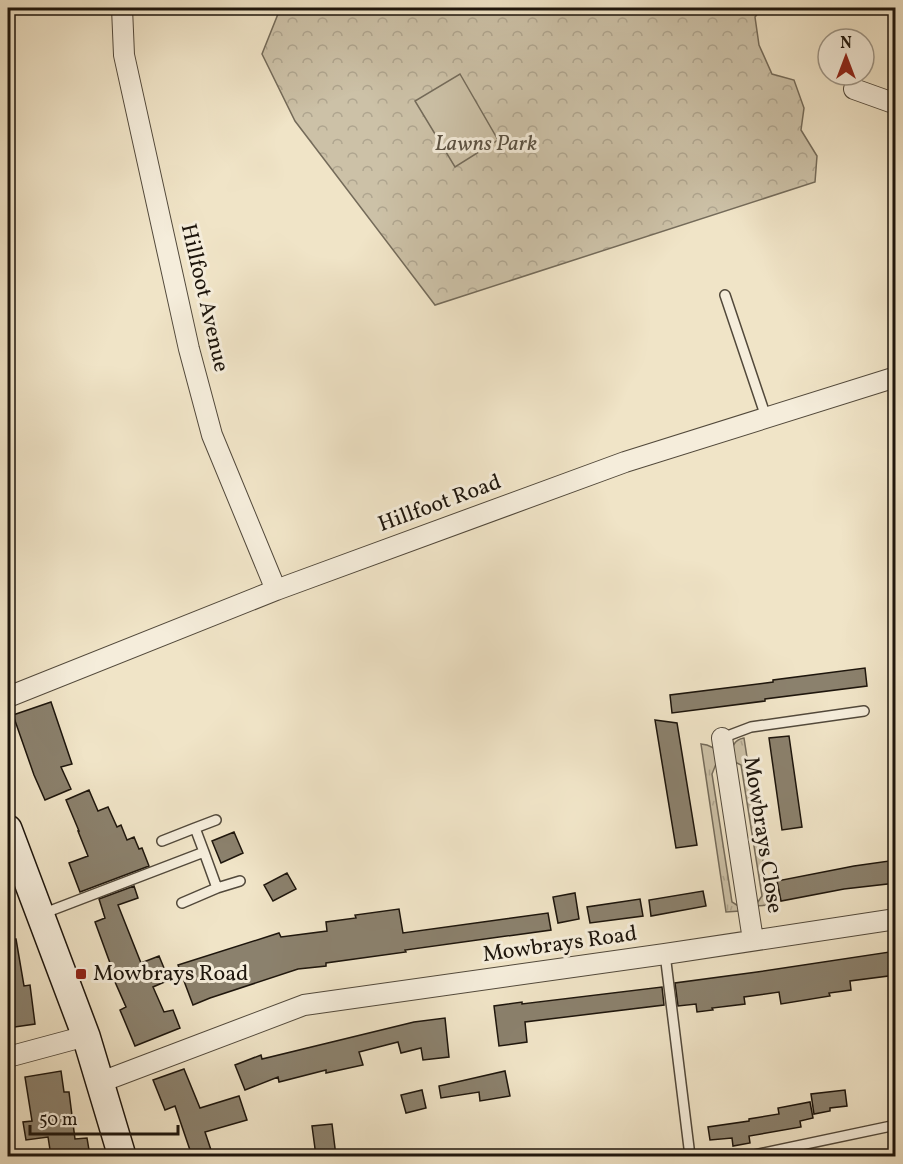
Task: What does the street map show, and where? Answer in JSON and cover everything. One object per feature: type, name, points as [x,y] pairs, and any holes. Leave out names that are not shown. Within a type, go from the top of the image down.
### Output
[{"type":"main road","points":[[8,829],[86,1036],[122,1156]]},
{"type":"street","name":"Hillfoot Avenue","points":[[122,8],[124,55],[189,349],[212,435],[276,590]]},
{"type":"street","points":[[854,89],[896,104]]},
{"type":"street","name":"Hillfoot Road","points":[[8,697],[276,590],[625,462],[896,377]]},
{"type":"street","name":"Mowbrays Close","points":[[722,738],[753,940]]},
{"type":"street","name":"Mowbrays Road","points":[[101,1082],[304,1005],[896,920]]},
{"type":"street","points":[[8,1057],[86,1036]]},
{"type":"lane","points":[[725,295],[766,417]]},
{"type":"lane","points":[[722,738],[751,727],[864,711]]},
{"type":"lane","points":[[162,841],[216,820]]},
{"type":"lane","points":[[195,828],[217,888]]},
{"type":"lane","points":[[39,915],[204,852]]},
{"type":"lane","points":[[182,903],[240,881]]},
{"type":"lane","points":[[665,954],[690,1156]]},
{"type":"lane","points":[[749,1156],[896,1125]]},
{"type":"green space","name":"Lawns Park","points":[[285,8],[762,8],[755,17],[759,45],[772,74],[794,80],[804,108],[801,130],[817,156],[815,182],[435,305],[295,121],[262,54],[278,14]]},
{"type":"green space","points":[[460,74],[498,140],[455,167],[415,101]]},
{"type":"green space","points":[[744,738],[770,905],[755,906],[762,896],[741,765],[731,760],[735,743]]},
{"type":"green space","points":[[701,744],[716,749],[718,759],[712,774],[732,902],[740,907],[740,911],[726,912]]},
{"type":"building","points":[[865,668],[867,686],[672,713],[670,695]]},
{"type":"building","points":[[51,702],[72,764],[61,767],[71,789],[45,800],[13,715]]},
{"type":"building","points":[[655,720],[677,723],[697,845],[676,848]]},
{"type":"building","points":[[789,736],[802,827],[782,830],[769,738]]},
{"type":"building","points":[[89,790],[98,811],[108,807],[117,827],[121,825],[127,840],[134,837],[139,849],[142,848],[149,866],[80,892],[69,863],[88,856],[66,800]]},
{"type":"building","points":[[234,832],[243,853],[221,863],[212,841]]},
{"type":"building","points":[[896,860],[896,883],[844,889],[781,901],[777,881]]},
{"type":"building","points":[[287,873],[296,889],[273,901],[264,885]]},
{"type":"building","points":[[134,886],[138,898],[118,905],[141,963],[159,956],[169,980],[153,987],[164,1012],[173,1010],[180,1028],[135,1046],[120,1010],[126,1007],[112,975],[114,974],[95,922],[105,918],[99,899]]},
{"type":"building","points":[[703,891],[706,906],[651,916],[649,900]]},
{"type":"building","points":[[575,893],[579,919],[558,923],[553,897]]},
{"type":"building","points":[[640,899],[643,916],[590,923],[587,907]]},
{"type":"building","points":[[399,909],[403,933],[548,913],[551,930],[326,963],[326,966],[298,969],[193,1005],[178,965],[279,933],[281,937],[327,931],[326,922],[356,918],[355,915]]},
{"type":"building","points":[[8,939],[16,939],[24,986],[30,985],[35,1024],[8,1028]]},
{"type":"building","points":[[896,951],[896,975],[850,981],[851,990],[829,993],[830,996],[781,1004],[779,992],[744,997],[745,1004],[712,1008],[713,1010],[697,1012],[696,1004],[678,1006],[675,983]]},
{"type":"building","points":[[662,987],[664,1005],[525,1022],[527,1042],[499,1046],[494,1006]]},
{"type":"building","points":[[445,1018],[449,1057],[423,1060],[421,1048],[401,1053],[398,1042],[359,1052],[363,1065],[326,1073],[326,1070],[279,1082],[278,1077],[245,1090],[235,1065],[261,1055],[262,1059],[414,1022]]},
{"type":"building","points":[[184,1069],[200,1108],[239,1096],[247,1120],[205,1132],[213,1156],[192,1156],[175,1106],[165,1110],[153,1080]]},
{"type":"building","points":[[61,1071],[64,1092],[69,1092],[75,1139],[87,1138],[90,1156],[51,1156],[48,1137],[26,1140],[23,1122],[32,1121],[25,1077]]},
{"type":"building","points":[[505,1071],[510,1096],[480,1101],[479,1092],[441,1098],[439,1086]]},
{"type":"building","points":[[422,1090],[426,1108],[406,1113],[401,1095]]},
{"type":"building","points":[[845,1090],[847,1106],[830,1108],[830,1111],[814,1114],[811,1094]]},
{"type":"building","points":[[810,1102],[813,1118],[800,1121],[801,1127],[749,1136],[750,1143],[733,1146],[732,1138],[710,1140],[708,1127],[779,1114],[778,1108]]},
{"type":"building","points":[[332,1124],[336,1156],[316,1156],[312,1126]]},
{"type":"place","name":"Mowbrays Road","points":[[81,974]]}]
